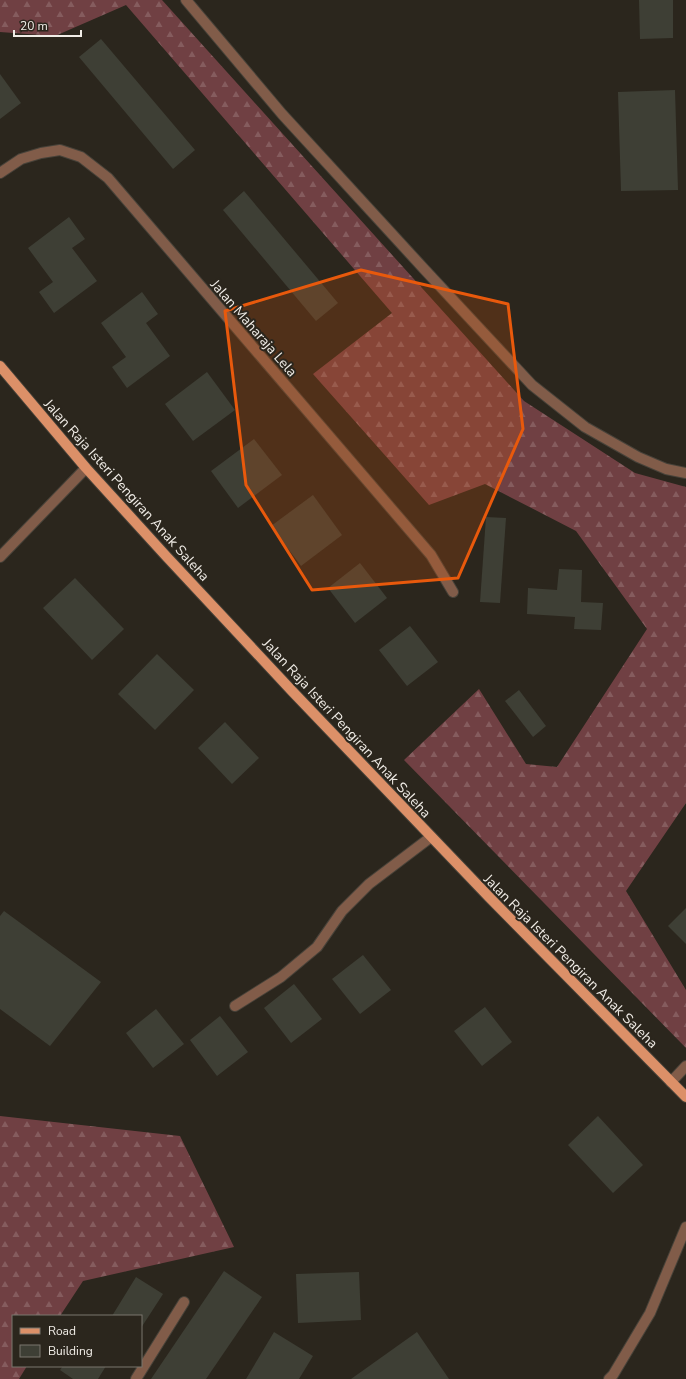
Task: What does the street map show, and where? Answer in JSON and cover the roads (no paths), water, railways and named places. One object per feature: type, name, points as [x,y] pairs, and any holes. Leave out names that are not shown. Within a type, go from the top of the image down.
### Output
[{"type":"main road","name":"Jalan Raja Isteri Pengiran Anak Saleha","points":[[0,366],[86,468],[177,568],[431,837],[686,1097]]},
{"type":"street","points":[[186,0],[282,114],[532,384],[585,427],[638,457],[666,469],[686,473]]},
{"type":"street","name":"Jalan Maharaja Lela","points":[[0,173],[20,159],[41,153],[60,150],[81,156],[108,178],[431,556],[454,592]]},
{"type":"street","points":[[0,557],[86,468]]},
{"type":"street","points":[[235,1006],[282,977],[317,946],[342,911],[369,884],[431,837]]},
{"type":"street","points":[[671,1082],[686,1066]]},
{"type":"street","points":[[609,1379],[613,1375],[650,1313],[686,1227]]},
{"type":"street","points":[[136,1379],[184,1302]]}]
